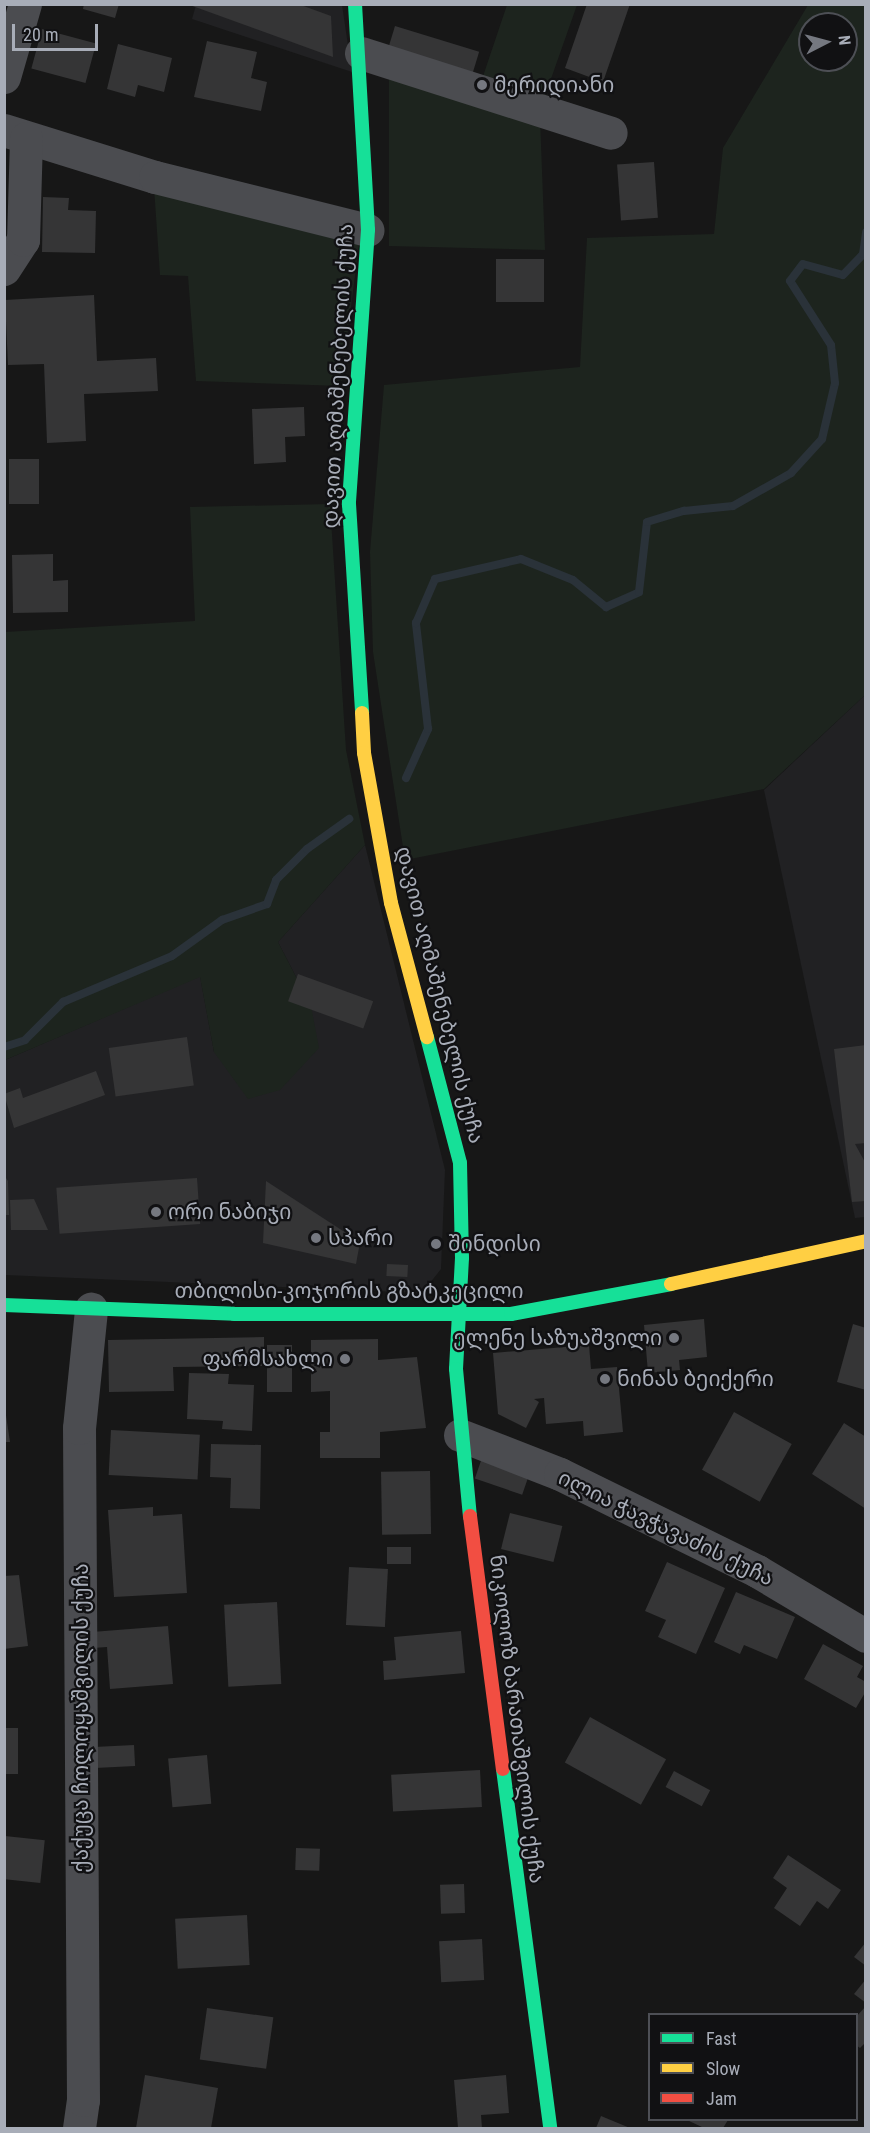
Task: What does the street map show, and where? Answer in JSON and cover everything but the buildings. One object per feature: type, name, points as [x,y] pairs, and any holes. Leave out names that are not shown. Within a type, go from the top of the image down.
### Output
[{"type":"main road","name":"დავით აღმაშენებელის ქუჩა","points":[[355,4],[361,53],[368,230],[349,504],[364,753],[391,903],[460,1163],[462,1258],[457,1314]]},
{"type":"main road","name":"თბილისი-კოჯორის გზატკეცილი","points":[[4,1305],[234,1314],[511,1314],[570,1306],[866,1241]]},
{"type":"main road","name":"ნიკოლოზ ბარათაშვილის ქუჩა","points":[[457,1314],[460,1435],[550,2128]]},
{"type":"street","points":[[4,77],[25,4]]},
{"type":"street","points":[[361,53],[612,133]]},
{"type":"street","points":[[4,269],[23,240],[15,134],[155,177],[368,230]]},
{"type":"street","name":"ქაქუცა ჩოლოყაშვილის ქუჩა","points":[[79,2128],[83,2100],[79,1428],[91,1309]]},
{"type":"street","name":"ილია ჭავჭავაძის ქუჩა","points":[[460,1435],[560,1474],[757,1571],[866,1636]]},
{"type":"shaded area","points":[[196,5],[342,5],[352,72],[192,19]]},
{"type":"shaded area","points":[[507,5],[577,5],[540,110],[478,91]]},
{"type":"shaded area","points":[[808,5],[865,5],[865,695],[764,789],[405,860],[373,652],[370,552],[384,385],[580,367],[587,238],[714,234],[723,148],[798,22],[798,72],[858,72],[858,12],[804,12]]},
{"type":"shaded area","points":[[389,72],[540,118],[545,250],[389,246]]},
{"type":"shaded area","points":[[154,187],[360,236],[341,386],[196,381],[188,276],[160,275]]},
{"type":"shaded area","points":[[330,504],[346,750],[365,845],[278,942],[311,1006],[319,1048],[280,1090],[248,1099],[214,1052],[200,977],[5,1060],[5,632],[195,621],[190,507]]},
{"type":"shaded area","points":[[865,695],[865,1217],[855,1218],[764,790]]},
{"type":"shaded area","points":[[365,845],[445,1170],[441,1269],[422,1293],[5,1275],[5,1060],[200,976],[214,1052],[311,1006],[278,942]]},
{"type":"waterway","points":[[406,778],[428,729],[416,623],[435,579],[521,559],[573,580],[606,607],[639,592],[647,522],[684,511],[733,506],[791,473],[822,439],[835,383],[831,345],[790,281],[803,264],[843,275],[863,254],[866,232]]},
{"type":"waterway","points":[[4,1047],[25,1040],[63,1002],[172,956],[222,920],[267,904],[276,880],[307,849],[349,819]]},
{"type":"traffic: fast","points":[[355,4],[368,230],[349,504],[362,713]]},
{"type":"traffic: fast","points":[[427,1037],[460,1163],[462,1258],[456,1369],[470,1516]]},
{"type":"traffic: fast","points":[[4,1305],[234,1314],[511,1314],[671,1284]]},
{"type":"traffic: fast","points":[[503,1769],[550,2128]]},
{"type":"traffic: slow","points":[[362,713],[364,753],[391,903],[427,1037]]},
{"type":"traffic: slow","points":[[671,1284],[866,1241]]},
{"type":"traffic: jam","points":[[470,1516],[503,1769]]},
{"type":"place","name":"მერიდიანი","points":[[482,85]]},
{"type":"place","name":"ორი ნაბიჯი","points":[[156,1212]]},
{"type":"place","name":"სპარი","points":[[316,1238]]},
{"type":"place","name":"შინდისი","points":[[436,1244]]},
{"type":"place","name":"ელენე საზუაშვილი","points":[[674,1338]]},
{"type":"place","name":"ფარმსახლი","points":[[345,1359]]},
{"type":"place","name":"ნინას ბეიქერი","points":[[605,1379]]}]
